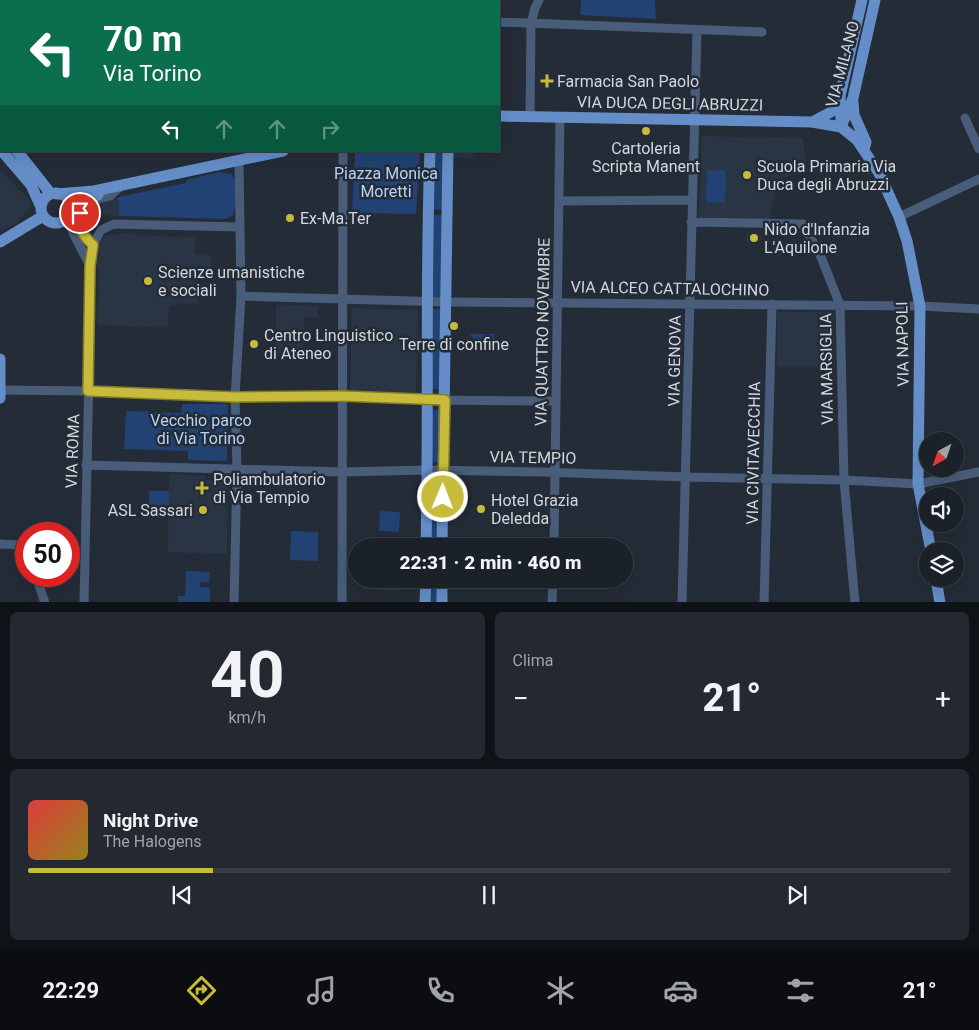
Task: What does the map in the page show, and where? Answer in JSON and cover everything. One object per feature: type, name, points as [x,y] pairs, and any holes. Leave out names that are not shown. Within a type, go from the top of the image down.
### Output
[{"type":"main road","name":"VIA MILANO","points":[[841,127],[840,96],[862,0]]},
{"type":"main road","name":"VIA MILANO","points":[[841,127],[853,98],[874,0]]},
{"type":"main road","points":[[812,122],[831,112],[840,96]]},
{"type":"main road","points":[[853,98],[854,114],[866,142],[864,151]]},
{"type":"main road","name":"VIA DUCA DEGLI ABRUZZI","points":[[500,116],[812,122],[841,127]]},
{"type":"main road","name":"VIA NAPOLI","points":[[841,127],[857,140],[879,173],[899,217],[907,241],[920,306],[918,484],[929,542]]},
{"type":"main road","points":[[3,152],[31,185],[46,219],[54,223],[63,221],[85,200],[120,186]]},
{"type":"main road","points":[[18,152],[54,194],[66,198],[70,205],[68,215]]},
{"type":"main road","points":[[0,242],[42,211],[44,199],[54,194],[94,192],[279,152]]},
{"type":"main road","points":[[426,538],[428,470],[427,301],[430,152]]},
{"type":"main road","points":[[442,538],[448,152]]},
{"type":"main road","points":[[428,212],[447,212]]},
{"type":"main road","points":[[0,359],[0,398]]},
{"type":"main road","points":[[937,587],[940,602]]},
{"type":"main road","points":[[425,602],[426,588]]},
{"type":"main road","points":[[442,588],[442,602]]},
{"type":"street","points":[[530,117],[531,24],[539,0]]},
{"type":"street","points":[[500,22],[762,32]]},
{"type":"street","name":"VIA GENOVA","points":[[682,602],[697,30]]},
{"type":"street","name":"VIA QUATTRO NOVEMBRE","points":[[554,538],[560,118]]},
{"type":"street","points":[[965,118],[979,149]]},
{"type":"street","points":[[342,602],[343,152]]},
{"type":"street","points":[[234,602],[237,469],[235,397],[241,296],[239,161]]},
{"type":"street","points":[[899,217],[979,179]]},
{"type":"street","points":[[93,245],[79,225],[78,218],[80,213],[86,206],[98,199],[110,196],[120,186]]},
{"type":"street","points":[[559,202],[692,200]]},
{"type":"street","name":"VIA ROMA","points":[[68,215],[72,231],[90,266],[84,602]]},
{"type":"street","name":"VIA MARSIGLIA","points":[[691,222],[803,224],[821,257],[840,305],[844,480],[855,602]]},
{"type":"street","points":[[90,266],[93,245],[101,230],[114,224],[239,228]]},
{"type":"street","name":"VIA ALCEO CATTALOCHINO","points":[[241,296],[446,302],[772,304],[920,306],[979,309]]},
{"type":"street","name":"VIA CIVITAVECCHIA","points":[[764,602],[772,304]]},
{"type":"street","points":[[0,390],[88,391],[235,397],[342,396],[428,400],[555,401]]},
{"type":"street","name":"VIA TEMPIO","points":[[86,465],[342,472],[443,470],[555,472],[844,480],[918,484],[979,472]]},
{"type":"street","points":[[0,544],[15,545]]},
{"type":"street","points":[[40,587],[45,602]]},
{"type":"street","points":[[552,602],[553,588]]},
{"type":"shaded area","name":"Scuola Primaria Via Duca degli Abruzzi","points":[[702,136],[803,138],[807,171],[779,179],[769,220],[699,217]]},
{"type":"shaded area","points":[[454,152],[473,152],[473,159],[453,158]]},
{"type":"shaded area","points":[[0,170],[30,200],[32,205],[16,224],[0,231]]},
{"type":"shaded area","points":[[118,197],[119,216],[97,215],[96,205]]},
{"type":"shaded area","name":"Scienze umanistiche e sociali","points":[[122,233],[195,237],[195,255],[211,255],[211,276],[198,276],[198,303],[169,307],[168,327],[97,325],[99,268],[97,268],[97,259],[99,259],[99,243],[107,236]]},
{"type":"shaded area","name":"Nido d'Infanzia L'Aquilone","points":[[756,233],[756,235],[760,235],[762,240],[747,243],[745,235]]},
{"type":"shaded area","points":[[276,305],[318,306],[318,317],[304,318],[303,357],[277,356],[277,349],[275,349]]},
{"type":"shaded area","points":[[352,308],[418,310],[416,393],[350,391]]},
{"type":"shaded area","points":[[777,312],[834,312],[835,367],[777,367]]},
{"type":"shaded area","points":[[169,474],[206,476],[206,480],[217,480],[218,478],[228,480],[227,554],[168,552]]},
{"type":"green space","points":[[581,0],[655,0],[656,19],[580,15]]},
{"type":"green space","name":"Piazza Monica Moretti","points":[[355,152],[420,152],[416,214],[352,213]]},
{"type":"green space","points":[[435,152],[446,152],[445,210],[434,209]]},
{"type":"green space","points":[[707,170],[726,170],[725,203],[706,202]]},
{"type":"green space","points":[[219,172],[231,174],[236,182],[237,193],[233,215],[227,219],[119,216],[118,197],[186,183],[186,180]]},
{"type":"green space","points":[[433,215],[445,215],[443,297],[431,297]]},
{"type":"green space","points":[[433,309],[443,309],[443,389],[432,389]]},
{"type":"green space","points":[[470,334],[494,334],[494,350],[470,348],[476,342]]},
{"type":"green space","name":"Vecchio parco di Via Torino","points":[[182,404],[228,404],[227,461],[188,460],[188,451],[124,449],[126,411],[181,413]]},
{"type":"green space","points":[[432,410],[441,410],[440,462],[431,462]]},
{"type":"green space","points":[[149,491],[169,491],[169,505],[163,505],[162,516],[149,517]]},
{"type":"green space","points":[[432,491],[442,492],[440,538],[430,538]]},
{"type":"green space","points":[[380,511],[400,512],[399,532],[379,531]]},
{"type":"green space","points":[[291,531],[318,532],[318,561],[290,560]]},
{"type":"green space","points":[[186,571],[210,572],[209,582],[200,582],[200,587],[210,588],[210,602],[178,602],[178,596],[185,596]]},
{"type":"green space","points":[[398,588],[398,590],[364,589]]},
{"type":"green space","points":[[429,588],[439,588],[438,602],[428,602]]},
{"type":"place","name":"Farmacia San Paolo","points":[[547,81]]},
{"type":"place","name":"Cartoleria Scripta Manent","points":[[646,131]]},
{"type":"place","name":"Scuola Primaria Via Duca degli Abruzzi","points":[[747,175]]},
{"type":"place","name":"Ex-Ma.Ter","points":[[290,218]]},
{"type":"place","name":"Nido d'Infanzia L'Aquilone","points":[[754,238]]},
{"type":"place","name":"Scienze umanistiche e sociali","points":[[148,281]]},
{"type":"place","name":"Terre di confine","points":[[454,326]]},
{"type":"place","name":"Centro Linguistico di Ateneo","points":[[254,344]]},
{"type":"place","name":"Poliambulatorio di Via Tempio","points":[[202,488]]},
{"type":"place","name":"Hotel Grazia Deledda","points":[[481,509]]},
{"type":"place","name":"ASL Sassari","points":[[203,510]]},
{"type":"route","points":[[80,213],[78,218],[79,225],[89,242],[93,245],[90,266],[88,391],[235,397],[342,396],[445,400],[443,497]]}]
